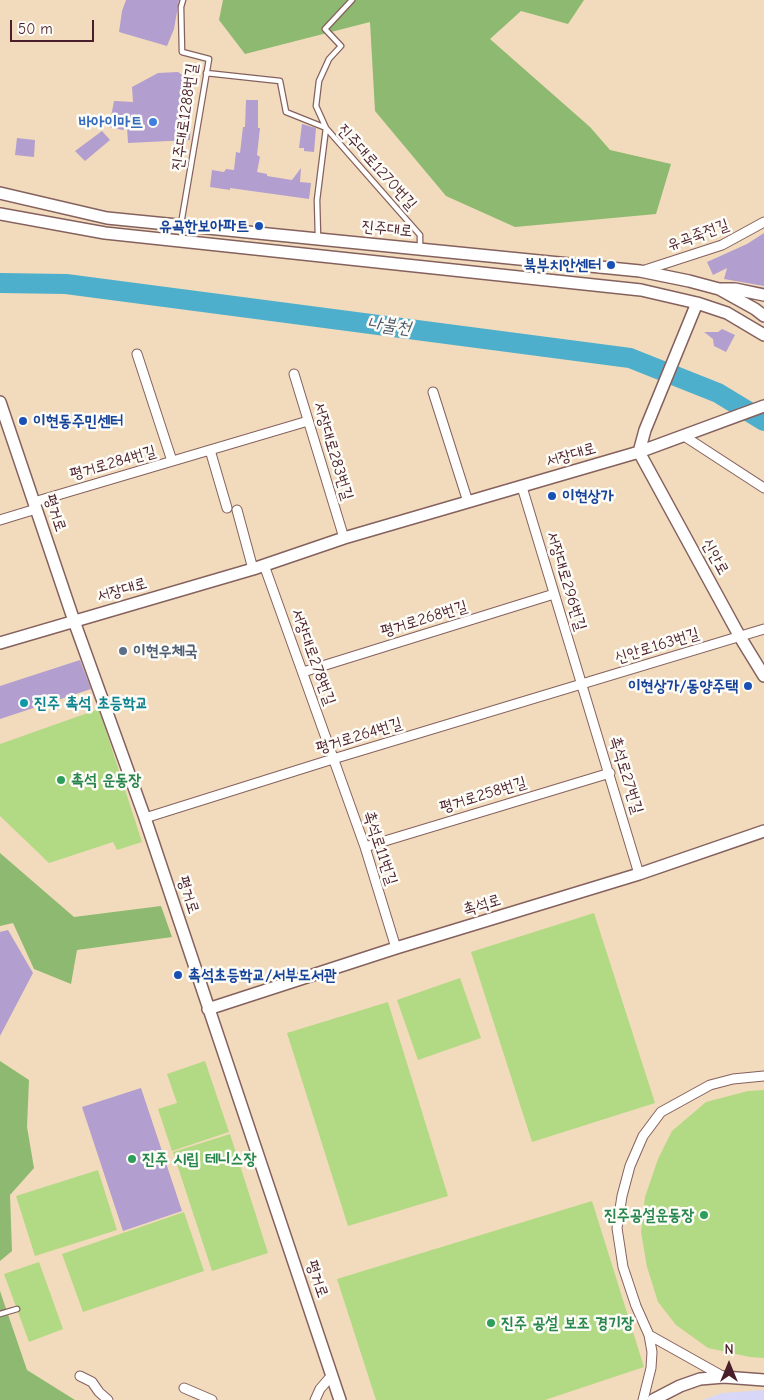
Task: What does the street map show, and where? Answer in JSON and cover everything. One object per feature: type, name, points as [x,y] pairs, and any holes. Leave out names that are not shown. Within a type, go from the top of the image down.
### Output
[{"type":"street","name":"진주대로","points":[[0,194],[107,218],[640,271],[719,289],[764,316]]},
{"type":"street","name":"진주대로","points":[[0,214],[105,233],[640,290],[697,303],[727,313],[764,335]]},
{"type":"street","name":"유곡죽전길","points":[[640,271],[722,245],[764,222]]},
{"type":"street","points":[[719,289],[735,289],[764,295]]},
{"type":"street","points":[[638,452],[645,430],[697,303]]},
{"type":"street","name":"평거로284번길","points":[[137,354],[172,461]]},
{"type":"street","name":"서장대로283번길","points":[[294,374],[344,538]]},
{"type":"street","points":[[433,392],[468,502]]},
{"type":"street","name":"평거로","points":[[0,402],[74,621],[145,818],[340,1400]]},
{"type":"street","name":"서장대로","points":[[0,643],[258,567],[344,538],[638,452],[764,406]]},
{"type":"street","name":"평거로284번길","points":[[0,520],[35,505],[172,461],[308,421]]},
{"type":"street","points":[[684,436],[764,488]]},
{"type":"street","points":[[210,450],[232,509],[258,567]]},
{"type":"street","name":"신안로","points":[[638,452],[740,637],[764,676]]},
{"type":"street","name":"서장대로296번길","points":[[522,486],[582,685]]},
{"type":"street","name":"서장대로278번길","points":[[258,567],[303,672],[333,760]]},
{"type":"street","name":"평거로268번길","points":[[303,672],[554,594]]},
{"type":"street","name":"신안로163번길","points":[[582,685],[764,629]]},
{"type":"street","name":"평거로264번길","points":[[145,818],[582,685]]},
{"type":"street","name":"촉석로27번길","points":[[582,685],[610,772],[639,874]]},
{"type":"street","name":"촉석로11번길","points":[[333,760],[365,847],[396,948]]},
{"type":"street","name":"평거로258번길","points":[[365,847],[610,772]]},
{"type":"street","name":"촉석로","points":[[208,1008],[639,874],[764,831]]},
{"type":"street","points":[[643,1400],[651,1368],[652,1352],[649,1335],[636,1306],[623,1267],[617,1228],[628,1174],[643,1136],[661,1112],[710,1085],[734,1079],[764,1076]]},
{"type":"street","points":[[649,1335],[724,1377]]},
{"type":"street","points":[[80,1376],[92,1382],[108,1400]]},
{"type":"street","points":[[314,1400],[320,1389],[332,1376]]},
{"type":"street","points":[[653,1400],[680,1386],[700,1379],[724,1377],[764,1380]]},
{"type":"street","points":[[184,1388],[212,1400]]},
{"type":"lane","name":"진주대로1288번길","points":[[180,225],[208,59],[182,52],[181,7],[183,0]]},
{"type":"lane","name":"진주대로1270번길","points":[[352,0],[325,29],[341,46],[329,59],[319,81],[316,106],[326,128],[420,235],[420,249]]},
{"type":"lane","name":"진주대로1270번길","points":[[206,73],[280,81],[286,112],[326,128]]},
{"type":"lane","points":[[318,239],[317,200],[326,128]]},
{"type":"lane","points":[[0,1314],[17,1309]]},
{"type":"shaded area","points":[[764,1390],[764,1400],[703,1400],[722,1393]]},
{"type":"green space","points":[[223,0],[584,0],[568,24],[521,11],[490,39],[590,127],[610,150],[671,164],[656,214],[515,227],[446,196],[375,111],[370,22],[245,54],[219,20]]},
{"type":"green space","name":"촉석 운동장","points":[[99,709],[142,842],[117,850],[113,842],[49,863],[0,816],[0,744]]},
{"type":"green space","points":[[0,853],[74,917],[161,906],[172,937],[77,950],[71,984],[34,969],[13,923],[0,926]]},
{"type":"green space","points":[[594,913],[655,1103],[532,1142],[471,952]]},
{"type":"green space","points":[[460,978],[481,1038],[418,1060],[397,1000]]},
{"type":"green space","points":[[388,1002],[448,1196],[348,1226],[287,1033]]},
{"type":"green space","points":[[0,1061],[29,1080],[27,1127],[34,1168],[10,1195],[12,1251],[0,1261]]},
{"type":"green space","points":[[205,1061],[229,1132],[172,1151],[158,1109],[177,1103],[167,1074]]},
{"type":"green space","name":"진주공설운동장","points":[[764,1090],[764,1358],[708,1348],[676,1325],[658,1302],[647,1267],[641,1232],[645,1197],[658,1159],[672,1131],[706,1102],[748,1091]]},
{"type":"green space","points":[[230,1134],[268,1253],[212,1271],[173,1152]]},
{"type":"green space","points":[[98,1170],[117,1230],[35,1256],[16,1196]]},
{"type":"green space","name":"진주 공설 보조 경기장","points":[[592,1201],[644,1367],[545,1400],[376,1400],[337,1279]]},
{"type":"green space","points":[[184,1212],[204,1271],[83,1312],[62,1254]]},
{"type":"green space","points":[[39,1262],[63,1329],[29,1342],[4,1274]]},
{"type":"green space","points":[[0,1291],[27,1370],[75,1400],[0,1400]]},
{"type":"building","points":[[126,0],[179,0],[174,29],[167,46],[119,32],[122,11]]},
{"type":"building","points":[[178,72],[185,77],[192,78],[190,140],[128,143],[127,127],[123,130],[109,127],[114,101],[133,102],[132,87],[158,73]]},
{"type":"building","points":[[246,100],[258,100],[258,128],[260,128],[257,155],[260,157],[257,172],[267,174],[267,176],[292,180],[301,168],[300,182],[311,183],[309,199],[210,187],[212,170],[224,172],[226,169],[234,170],[236,152],[240,153],[243,127],[245,127]]},
{"type":"building","points":[[302,124],[316,128],[314,152],[304,151],[304,148],[299,148]]},
{"type":"building","points":[[102,131],[110,140],[85,161],[75,151]]},
{"type":"building","points":[[17,138],[35,140],[34,157],[15,155]]},
{"type":"building","points":[[764,233],[764,286],[724,279],[727,268],[713,275],[707,262],[747,244]]},
{"type":"building","points":[[722,329],[735,335],[726,352],[714,346],[713,339],[704,332],[718,332]]},
{"type":"building","name":"진주 촉석 초등학교","points":[[80,660],[91,689],[0,719],[0,686]]},
{"type":"building","points":[[8,930],[33,973],[0,1036],[0,932]]},
{"type":"building","name":"진주 시립 테니스장","points":[[141,1088],[182,1211],[123,1231],[82,1107]]},
{"type":"waterway","name":"나불천","points":[[0,283],[66,284],[630,358],[718,393],[764,421]]},
{"type":"place","name":"바아이마트","points":[[153,122]]},
{"type":"place","name":"유곡한보아파트","points":[[259,226]]},
{"type":"place","name":"북부치안센터","points":[[611,265]]},
{"type":"place","name":"이현동주민센터","points":[[23,421]]},
{"type":"place","name":"이현상가","points":[[552,496]]},
{"type":"place","name":"이현우체국","points":[[123,651]]},
{"type":"place","name":"이현상가/동양주택","points":[[748,686]]},
{"type":"place","name":"진주 촉석 초등학교","points":[[24,703]]},
{"type":"place","name":"촉석 운동장","points":[[61,780]]},
{"type":"place","name":"촉석초등학교/서부도서관","points":[[178,975]]},
{"type":"place","name":"진주 시립 테니스장","points":[[132,1159]]},
{"type":"place","name":"진주공설운동장","points":[[704,1215]]},
{"type":"place","name":"진주 공설 보조 경기장","points":[[491,1323]]}]
